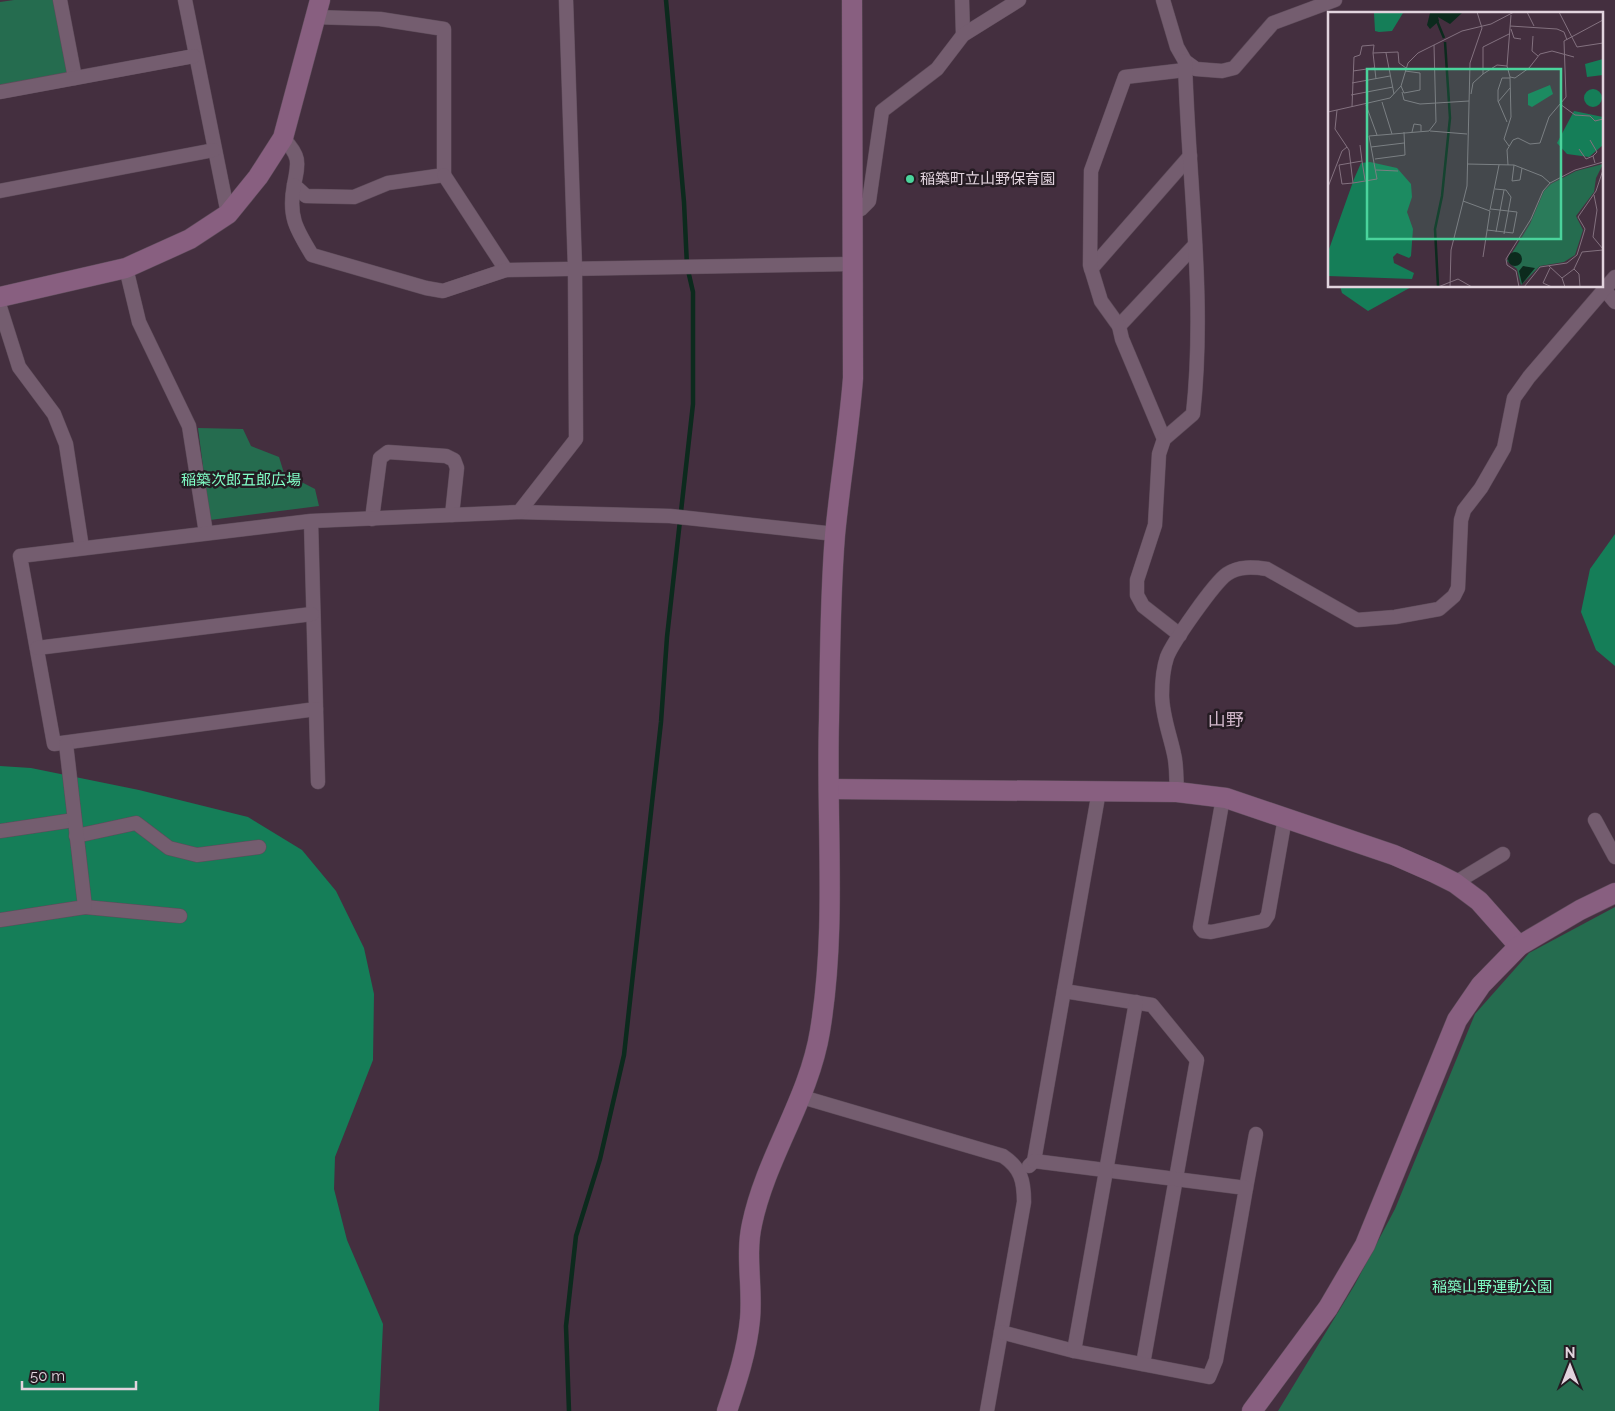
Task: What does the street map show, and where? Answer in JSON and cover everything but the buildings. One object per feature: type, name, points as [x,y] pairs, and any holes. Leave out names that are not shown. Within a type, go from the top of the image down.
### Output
[{"type":"street","points":[[60,0],[75,78]]},
{"type":"street","points":[[185,0],[194,56],[228,214]]},
{"type":"street","points":[[519,512],[576,438],[575,268],[566,0]]},
{"type":"street","points":[[727,1411],[741,1370],[750,1318],[750,1234],[757,1199],[802,1097],[820,1033],[829,967],[829,705],[835,534],[849,432],[853,378],[851,264],[852,0]]},
{"type":"street","points":[[962,0],[963,35]]},
{"type":"street","points":[[852,214],[861,210],[869,201],[882,111],[937,69],[963,35],[1019,0]]},
{"type":"street","points":[[1163,0],[1177,47],[1185,66],[1197,297],[1193,414],[1164,439],[1159,454],[1155,525],[1137,580],[1137,595],[1143,606],[1180,635]]},
{"type":"street","points":[[1164,439],[1122,339],[1119,326],[1101,301],[1091,269],[1091,171],[1125,77],[1185,66],[1222,71],[1234,68],[1273,23],[1335,0]]},
{"type":"street","points":[[0,297],[126,268],[190,239],[228,214],[258,176],[283,138],[317,8],[444,30],[444,175],[506,270]]},
{"type":"street","points":[[0,92],[194,56]]},
{"type":"street","points":[[283,138],[296,152],[298,164],[290,204],[296,228],[312,255],[426,288],[443,291],[506,270],[851,264]]},
{"type":"street","points":[[0,191],[214,150]]},
{"type":"street","points":[[1091,269],[1190,156]]},
{"type":"street","points":[[294,185],[306,196],[354,197],[388,183],[444,175]]},
{"type":"street","points":[[1119,326],[1195,245]]},
{"type":"street","points":[[126,268],[139,322],[189,426],[206,533]]},
{"type":"street","points":[[1177,792],[1175,757],[1164,713],[1162,696],[1166,663],[1180,635],[1215,586],[1228,574],[1242,568],[1267,569],[1357,620],[1395,617],[1439,609],[1454,596],[1458,588],[1461,520],[1464,510],[1481,488],[1504,448],[1514,398],[1529,377],[1615,277]]},
{"type":"street","points":[[1604,289],[1615,302]]},
{"type":"street","points":[[0,307],[19,367],[54,414],[66,444],[82,548]]},
{"type":"street","points":[[372,519],[380,458],[388,452],[446,456],[454,460],[457,468],[452,515]]},
{"type":"street","points":[[316,709],[66,744],[54,744],[20,556],[311,521],[519,512],[670,516],[835,534]]},
{"type":"street","points":[[311,521],[318,782]]},
{"type":"street","points":[[36,648],[312,614]]},
{"type":"street","points":[[66,744],[85,907]]},
{"type":"street","points":[[830,789],[1177,792],[1222,798],[1394,855],[1455,882],[1479,901],[1519,946]]},
{"type":"street","points":[[1021,1174],[1034,1161],[1099,791]]},
{"type":"street","points":[[1222,798],[1200,926],[1204,931],[1211,932],[1264,921],[1268,915],[1285,818]]},
{"type":"street","points":[[0,832],[74,820]]},
{"type":"street","points":[[1596,820],[1615,857]]},
{"type":"street","points":[[76,836],[136,823],[169,848],[198,855],[259,847]]},
{"type":"street","points":[[1455,882],[1503,854]]},
{"type":"street","points":[[1252,1411],[1328,1308],[1365,1245],[1457,1020],[1481,985],[1519,946],[1580,910],[1615,893]]},
{"type":"street","points":[[0,920],[85,907],[180,916]]},
{"type":"street","points":[[1064,991],[1152,1005],[1197,1060],[1143,1364]]},
{"type":"street","points":[[1074,1350],[1108,1170],[1136,1002]]},
{"type":"street","points":[[802,1097],[1003,1156],[1014,1164],[1021,1174],[1024,1202],[987,1411]]},
{"type":"street","points":[[1001,1332],[1074,1350],[1209,1377],[1216,1360],[1256,1134]]},
{"type":"street","points":[[1034,1161],[1246,1188]]},
{"type":"green space","points":[[56,0],[70,74],[0,87],[0,2]]},
{"type":"green space","points":[[1341,288],[1409,288],[1368,311],[1342,293]]},
{"type":"green space","name":"稲築次郎五郎広場","points":[[198,428],[243,429],[251,446],[279,457],[284,473],[315,489],[319,506],[210,520]]},
{"type":"green space","points":[[1615,534],[1615,666],[1596,650],[1581,612],[1590,569]]},
{"type":"green space","points":[[0,766],[31,768],[139,790],[248,817],[302,850],[336,891],[364,948],[374,994],[373,1060],[335,1157],[334,1189],[347,1240],[383,1324],[379,1411],[0,1411]]},
{"type":"green space","name":"稲築山野運動公園","points":[[1615,907],[1615,1411],[1278,1411],[1354,1286],[1395,1209],[1475,1014],[1529,953]]},
{"type":"waterway","points":[[569,1411],[566,1326],[576,1236],[600,1159],[624,1055],[661,722],[667,637],[693,404],[693,292],[687,266],[684,202],[666,0]]},
{"type":"place","name":"稲築町立山野保育園","points":[[910,179]]},
{"type":"district","name":"山野","points":[[1226,720]]}]
